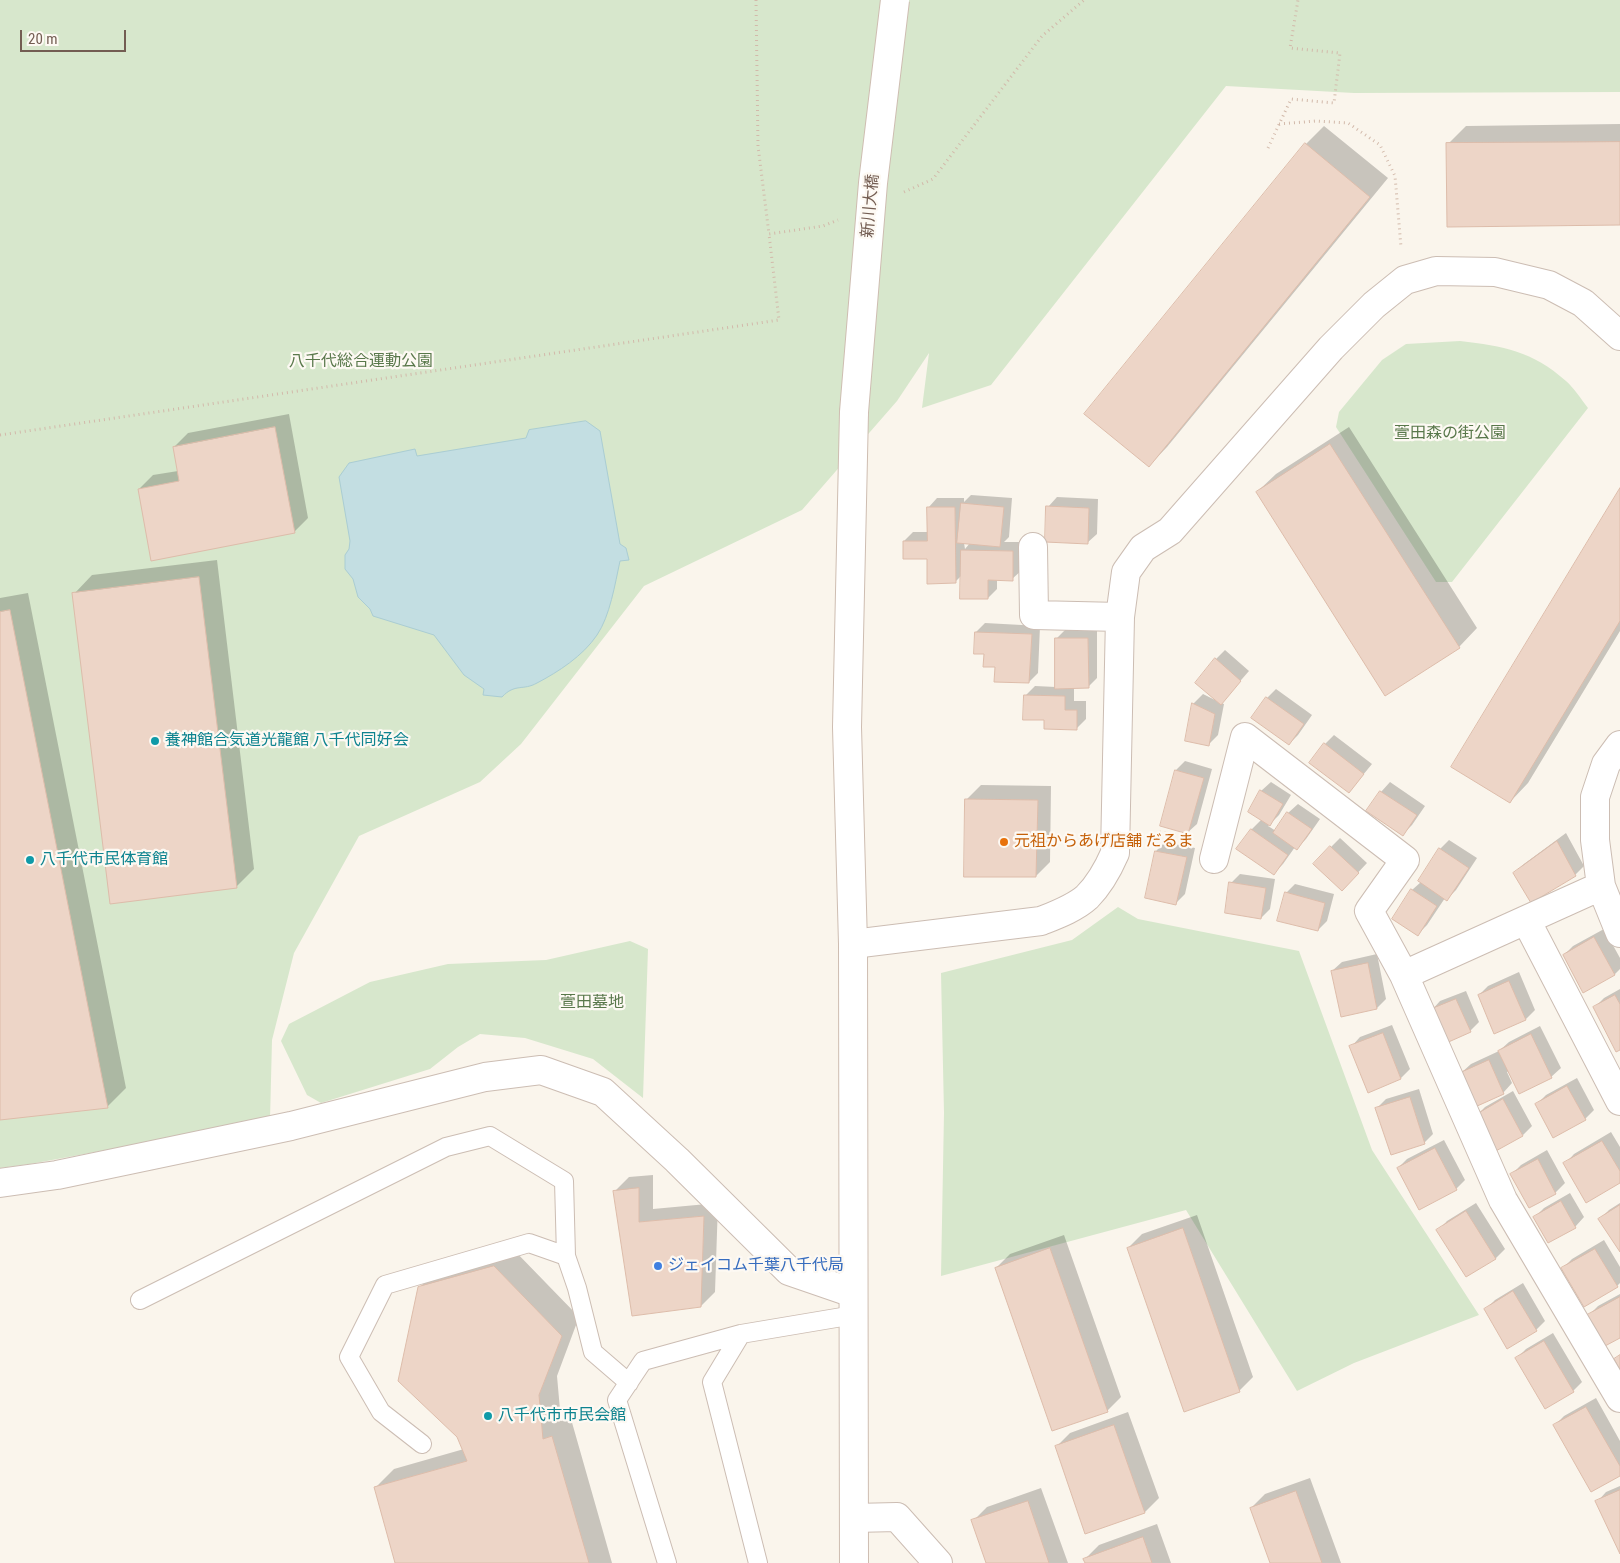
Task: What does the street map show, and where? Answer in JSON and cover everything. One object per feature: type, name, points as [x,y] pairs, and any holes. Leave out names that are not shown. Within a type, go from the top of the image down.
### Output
[{"type":"street","name":"新川大橋","points":[[854,1563],[853,944],[848,727],[854,412],[873,183],[895,0]]},
{"type":"street","points":[[853,944],[1041,921],[1067,910],[1086,898],[1105,874],[1115,854],[1120,617],[1126,572],[1143,548],[1170,532],[1332,348],[1374,305],[1405,280],[1436,271],[1495,272],[1548,285],[1583,303],[1620,336]]},
{"type":"street","points":[[1033,547],[1034,615],[1120,617]]},
{"type":"street","points":[[1216,851],[1245,737],[1405,860],[1369,911],[1404,976],[1503,1200],[1620,1398]]},
{"type":"street","points":[[1620,745],[1606,764],[1595,796],[1596,840],[1601,886],[1620,933]]},
{"type":"street","points":[[1404,976],[1601,886]]},
{"type":"street","points":[[1526,920],[1620,1101]]},
{"type":"street","points":[[0,1183],[56,1175],[291,1126],[485,1077],[541,1070],[603,1092],[677,1160],[789,1271],[854,1304]]},
{"type":"street","points":[[854,1518],[897,1517],[938,1563]]},
{"type":"lane","points":[[140,1300],[446,1147],[490,1136],[564,1181],[566,1256],[577,1288],[593,1352],[629,1383]]},
{"type":"lane","points":[[422,1444],[381,1412],[349,1357],[385,1284],[529,1243],[566,1256]]},
{"type":"lane","points":[[667,1563],[618,1400],[643,1361],[854,1304]]},
{"type":"lane","points":[[741,1334],[712,1382],[758,1563]]},
{"type":"path","points":[[1268,148],[1291,98],[1334,103],[1340,53],[1290,48],[1298,0]]},
{"type":"path","points":[[1279,124],[1316,120],[1348,123],[1380,145],[1395,176],[1398,227],[1405,280]]},
{"type":"path","points":[[0,435],[779,320],[769,234]]},
{"type":"path","points":[[1143,854],[1159,832],[1216,851]]},
{"type":"green space","name":"八千代総合運動公園","points":[[0,0],[1620,0],[1620,92],[1354,93],[1226,86],[991,385],[922,408],[929,353],[897,401],[802,510],[644,586],[521,744],[480,782],[359,836],[294,953],[272,1040],[270,1120],[0,1168]]},
{"type":"green space","name":"萱田森の街公園","points":[[1460,341],[1504,348],[1529,356],[1569,384],[1588,408],[1452,582],[1436,582],[1336,427],[1339,412],[1382,360],[1406,344]]},
{"type":"green space","points":[[1118,907],[1138,919],[1299,951],[1372,1150],[1479,1315],[1354,1363],[1297,1391],[1186,1210],[941,1276],[944,1113],[941,973],[1072,940]]},
{"type":"green space","name":"萱田墓地","points":[[630,941],[648,949],[643,1098],[593,1059],[525,1038],[480,1034],[458,1047],[430,1069],[321,1103],[307,1095],[281,1041],[289,1024],[370,982],[448,964],[546,960]]},
{"type":"water","points":[[586,421],[600,431],[620,544],[626,548],[629,560],[620,561],[612,600],[602,627],[585,650],[562,669],[532,685],[511,690],[502,697],[483,695],[484,689],[464,675],[434,635],[373,616],[370,609],[358,597],[353,579],[345,569],[345,555],[349,549],[350,541],[339,477],[349,463],[415,449],[417,456],[526,438],[529,430]]},
{"type":"building","points":[[1620,142],[1620,225],[1447,227],[1446,143]]},
{"type":"building","points":[[1305,143],[1370,197],[1149,467],[1084,414]]},
{"type":"building","points":[[275,427],[295,533],[151,561],[138,489],[179,481],[173,447]]},
{"type":"building","points":[[1330,444],[1460,648],[1385,696],[1256,492]]},
{"type":"building","points":[[1620,488],[1620,621],[1510,803],[1451,767]]},
{"type":"building","points":[[961,503],[1004,507],[1000,547],[957,543]]},
{"type":"building","points":[[1046,506],[1089,508],[1088,544],[1045,542]]},
{"type":"building","points":[[927,507],[955,507],[956,583],[927,584],[927,559],[903,559],[903,541],[927,541]]},
{"type":"building","points":[[961,550],[1013,551],[1013,581],[988,580],[988,599],[960,599]]},
{"type":"building","name":"養神館合気道光龍館 八千代同好会","points":[[199,577],[237,888],[110,904],[72,593]]},
{"type":"building","name":"八千代市民体育館","points":[[10,610],[108,1108],[0,1120],[0,612]]},
{"type":"building","points":[[975,632],[1032,634],[1029,683],[994,682],[995,667],[983,667],[984,654],[974,654]]},
{"type":"building","points":[[1055,638],[1088,638],[1089,688],[1055,689]]},
{"type":"building","points":[[1215,658],[1241,681],[1221,705],[1195,683]]},
{"type":"building","points":[[1024,695],[1065,696],[1065,710],[1077,710],[1077,730],[1044,729],[1044,720],[1023,720]]},
{"type":"building","points":[[1266,697],[1304,724],[1289,745],[1251,718]]},
{"type":"building","points":[[1192,703],[1215,714],[1209,746],[1185,741]]},
{"type":"building","points":[[1324,743],[1364,774],[1349,793],[1309,763]]},
{"type":"building","points":[[1175,770],[1204,778],[1188,834],[1160,826]]},
{"type":"building","points":[[1260,790],[1283,804],[1270,826],[1248,812]]},
{"type":"building","points":[[1380,791],[1417,815],[1403,836],[1366,811]]},
{"type":"building","points":[[965,799],[1038,800],[1036,877],[964,877]]},
{"type":"building","points":[[1287,812],[1312,829],[1297,850],[1273,833]]},
{"type":"building","points":[[1251,829],[1288,855],[1274,875],[1236,849]]},
{"type":"building","points":[[1557,841],[1576,876],[1531,903],[1513,873]]},
{"type":"building","points":[[1330,846],[1359,873],[1342,891],[1313,864]]},
{"type":"building","points":[[1439,848],[1469,868],[1447,901],[1418,881]]},
{"type":"building","points":[[1155,851],[1187,857],[1176,905],[1145,898]]},
{"type":"building","points":[[1229,882],[1266,888],[1261,919],[1225,913]]},
{"type":"building","points":[[1411,889],[1437,906],[1418,936],[1392,919]]},
{"type":"building","points":[[1285,892],[1325,903],[1318,931],[1277,921]]},
{"type":"building","points":[[1594,937],[1615,975],[1583,993],[1563,955]]},
{"type":"building","points":[[1368,963],[1377,1009],[1341,1017],[1331,971]]},
{"type":"building","points":[[1509,981],[1526,1020],[1494,1034],[1478,995]]},
{"type":"building","points":[[1615,995],[1620,1004],[1620,1050],[1616,1052],[1593,1007]]},
{"type":"building","points":[[1456,999],[1471,1032],[1444,1044],[1429,1010]]},
{"type":"building","points":[[1383,1033],[1401,1079],[1368,1093],[1349,1046]]},
{"type":"building","points":[[1531,1034],[1552,1078],[1519,1094],[1498,1051]]},
{"type":"building","points":[[1489,1060],[1504,1094],[1475,1107],[1460,1073]]},
{"type":"building","points":[[1567,1086],[1586,1120],[1553,1138],[1535,1104]]},
{"type":"building","points":[[1410,1097],[1425,1144],[1391,1155],[1375,1108]]},
{"type":"building","points":[[1503,1099],[1523,1136],[1494,1152],[1474,1116]]},
{"type":"building","points":[[1602,1141],[1620,1171],[1620,1183],[1586,1203],[1563,1163]]},
{"type":"building","points":[[1435,1148],[1457,1190],[1419,1210],[1397,1168]]},
{"type":"building","points":[[1538,1159],[1556,1194],[1529,1208],[1510,1174]]},
{"type":"building","points":[[639,1188],[639,1222],[704,1216],[701,1307],[632,1316],[613,1191]]},
{"type":"building","points":[[1561,1201],[1576,1228],[1548,1243],[1533,1217]]},
{"type":"building","points":[[1620,1205],[1620,1252],[1598,1219]]},
{"type":"building","points":[[1466,1211],[1496,1259],[1466,1277],[1436,1230]]},
{"type":"building","points":[[1183,1228],[1240,1392],[1184,1412],[1127,1248]]},
{"type":"building","points":[[1050,1248],[1108,1412],[1052,1431],[995,1268]]},
{"type":"building","points":[[1595,1249],[1618,1287],[1584,1307],[1561,1268]]},
{"type":"building","name":"八千代市市民会館","points":[[494,1266],[562,1336],[539,1395],[543,1439],[552,1436],[589,1563],[395,1563],[374,1487],[467,1461],[457,1437],[398,1381],[418,1287]]},
{"type":"building","points":[[1513,1291],[1537,1331],[1507,1349],[1484,1309]]},
{"type":"building","points":[[1620,1297],[1620,1338],[1605,1346],[1587,1315]]},
{"type":"building","points":[[1544,1341],[1574,1392],[1545,1409],[1515,1358]]},
{"type":"building","points":[[1620,1355],[1620,1370],[1614,1359]]},
{"type":"building","points":[[1586,1407],[1620,1466],[1620,1476],[1591,1492],[1553,1425]]},
{"type":"building","points":[[1114,1425],[1145,1513],[1085,1534],[1055,1446]]},
{"type":"building","points":[[1620,1490],[1620,1554],[1595,1501]]},
{"type":"building","points":[[1296,1491],[1322,1563],[1270,1563],[1250,1508]]},
{"type":"building","points":[[1028,1501],[1049,1563],[986,1563],[971,1520]]},
{"type":"building","points":[[1143,1537],[1152,1563],[1085,1563],[1083,1559]]},
{"type":"place","name":"養神館合気道光龍館 八千代同好会","points":[[155,741]]},
{"type":"place","name":"元祖からあげ店舗 だるま","points":[[1004,842]]},
{"type":"place","name":"八千代市民体育館","points":[[30,860]]},
{"type":"place","name":"ジェイコム千葉八千代局","points":[[658,1266]]},
{"type":"place","name":"八千代市市民会館","points":[[488,1416]]}]
